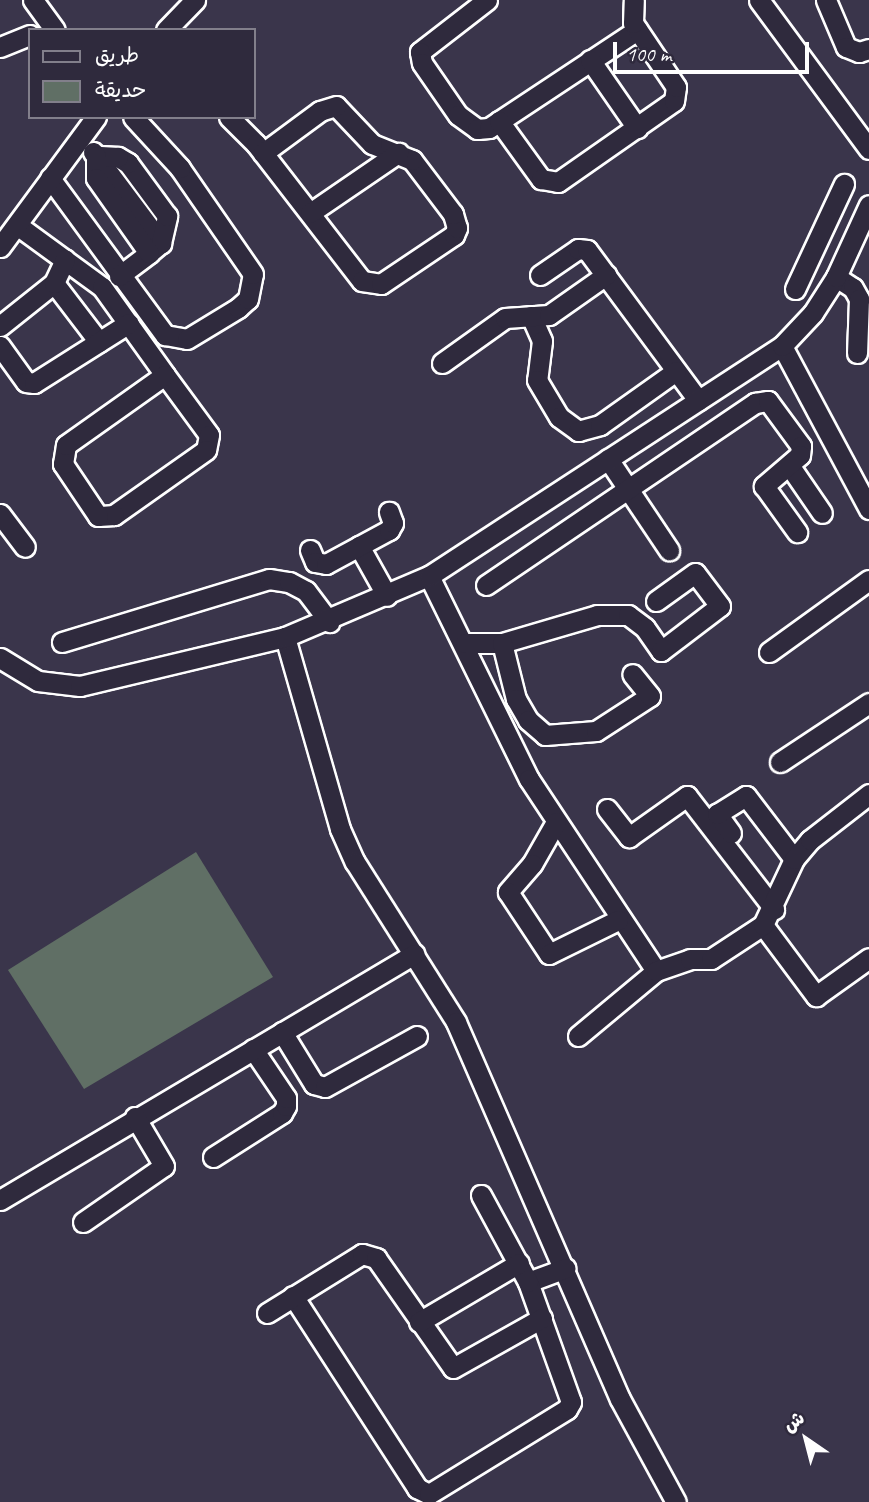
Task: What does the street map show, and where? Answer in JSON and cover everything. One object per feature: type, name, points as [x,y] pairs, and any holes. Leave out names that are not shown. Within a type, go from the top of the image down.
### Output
[{"type":"lane","points":[[33,0],[54,28]]},
{"type":"lane","points":[[487,0],[422,46],[419,58],[466,125],[489,128],[637,30]]},
{"type":"lane","points":[[499,121],[541,179],[549,183],[566,178],[668,106],[676,94],[632,19],[634,0]]},
{"type":"lane","points":[[759,0],[869,149]]},
{"type":"lane","points":[[826,0],[846,47],[859,52],[869,49]]},
{"type":"lane","points":[[168,28],[193,1]]},
{"type":"lane","points":[[0,47],[28,36]]},
{"type":"lane","points":[[590,61],[637,128]]},
{"type":"lane","points":[[231,119],[262,153],[362,281],[371,285],[381,284],[454,235],[457,221],[420,167],[398,153],[372,144],[335,106],[327,107],[262,153]]},
{"type":"lane","points":[[0,247],[95,119]]},
{"type":"lane","points":[[50,178],[158,327],[176,340],[198,335],[238,308],[254,287],[253,274],[163,147],[135,119]]},
{"type":"lane","points":[[81,138],[96,156],[96,178],[155,248]]},
{"type":"lane","points":[[310,213],[398,153]]},
{"type":"lane","points":[[96,156],[118,157],[128,163],[157,198],[167,216],[155,248],[119,276]]},
{"type":"lane","points":[[795,289],[844,184]]},
{"type":"lane","points":[[0,658],[38,681],[80,686],[285,637],[328,622],[429,576],[782,346],[813,313],[836,277],[865,214],[832,210]]},
{"type":"lane","points":[[17,225],[102,287],[209,435],[206,450],[114,515],[98,516],[63,464],[66,445],[165,375]]},
{"type":"lane","points":[[540,275],[583,249],[606,275],[698,400]]},
{"type":"lane","points":[[0,327],[54,283],[65,258]]},
{"type":"lane","points":[[442,363],[505,318],[549,314],[606,275]]},
{"type":"lane","points":[[836,277],[853,288],[859,299],[857,353]]},
{"type":"lane","points":[[54,283],[99,342]]},
{"type":"lane","points":[[531,316],[542,341],[536,369],[541,390],[566,427],[578,431],[600,425],[676,371]]},
{"type":"lane","points":[[0,346],[30,384],[129,323]]},
{"type":"lane","points":[[782,346],[867,499]]},
{"type":"lane","points":[[486,585],[755,403],[768,401],[801,446],[800,455],[764,486],[797,532]]},
{"type":"lane","points":[[608,459],[669,550]]},
{"type":"lane","points":[[789,465],[822,513]]},
{"type":"lane","points":[[310,550],[322,565],[389,530],[393,523],[389,512]]},
{"type":"lane","points":[[0,514],[24,547]]},
{"type":"lane","points":[[359,546],[387,596]]},
{"type":"lane","points":[[465,643],[502,643],[552,625],[597,615],[628,615],[645,628],[661,651],[720,606],[695,573],[656,601]]},
{"type":"lane","points":[[429,576],[465,643],[529,779],[618,920],[656,971]]},
{"type":"lane","points":[[62,642],[269,579],[289,582],[306,591],[328,622]]},
{"type":"lane","points":[[769,653],[869,580]]},
{"type":"lane","points":[[285,637],[340,829],[456,1022],[566,1268],[620,1399],[676,1502]]},
{"type":"lane","points":[[502,643],[516,699],[528,720],[545,735],[596,731],[650,696],[632,674]]},
{"type":"lane","points":[[780,762],[869,703]]},
{"type":"lane","points":[[578,1037],[656,971],[690,959],[711,958],[772,910],[794,859],[810,840],[869,794]]},
{"type":"lane","points":[[607,809],[629,837],[687,796],[772,910]]},
{"type":"lane","points":[[794,859],[746,796],[718,814],[816,996],[869,958]]},
{"type":"lane","points":[[556,822],[532,864],[508,892],[549,954],[618,920]]},
{"type":"lane","points":[[0,1200],[135,1117],[414,954]]},
{"type":"lane","points":[[282,1032],[319,1087],[331,1085],[416,1036]]},
{"type":"lane","points":[[213,1157],[282,1113],[286,1106],[285,1098],[253,1049]]},
{"type":"lane","points":[[83,1222],[161,1171],[164,1160],[135,1117]]},
{"type":"lane","points":[[293,1296],[424,1494],[570,1405],[528,1282],[481,1195]]},
{"type":"lane","points":[[267,1313],[355,1257],[369,1254],[381,1264],[447,1365],[460,1368],[542,1318]]},
{"type":"lane","points":[[419,1322],[519,1263]]},
{"type":"lane","points":[[528,1282],[566,1268]]},
{"type":"green space","points":[[196,852],[273,977],[84,1089],[8,970]]}]
